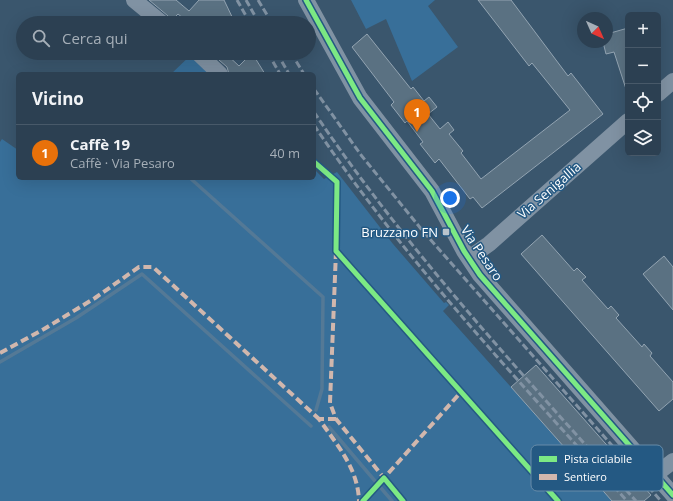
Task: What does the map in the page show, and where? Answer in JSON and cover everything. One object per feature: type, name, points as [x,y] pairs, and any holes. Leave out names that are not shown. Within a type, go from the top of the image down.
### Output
[{"type":"street","points":[[134,0],[153,16]]},
{"type":"street","name":"Via Pesaro","points":[[306,0],[315,16]]},
{"type":"street","name":"Via Pesaro","points":[[316,18],[360,98],[432,191],[480,275],[629,445]]},
{"type":"street","points":[[205,60],[218,72]]},
{"type":"street","points":[[661,91],[673,81]]},
{"type":"street","name":"Via Senigallia","points":[[469,258],[489,244],[625,124]]},
{"type":"street","points":[[663,469],[673,461]]},
{"type":"street","name":"Via Pesaro","points":[[663,484],[673,495]]},
{"type":"shaded area","points":[[351,0],[435,0],[428,6],[458,47],[412,81],[386,19],[366,29]]},
{"type":"shaded area","points":[[186,60],[200,60],[212,72],[173,72]]},
{"type":"shaded area","points":[[2,139],[16,149],[16,180],[316,180],[316,171],[324,179],[337,172],[393,244],[444,303],[446,302],[449,305],[443,311],[563,445],[531,445],[531,491],[604,491],[613,501],[0,501],[0,142]]},
{"type":"building","points":[[149,0],[176,0],[189,11],[199,0],[224,0],[232,16],[180,16],[178,14],[176,16],[168,16]]},
{"type":"building","points":[[478,0],[511,0],[568,76],[571,73],[603,114],[482,208],[473,197],[470,199],[439,159],[435,163],[420,144],[423,142],[407,121],[405,123],[391,105],[394,102],[352,47],[367,34],[411,89],[413,87],[424,101],[429,97],[437,107],[428,114],[440,129],[448,122],[454,130],[449,134],[463,151],[461,153],[481,179],[570,110],[532,63],[529,66]]},
{"type":"building","points":[[625,29],[625,86],[614,52],[606,54],[604,48],[613,48],[613,32]]},
{"type":"building","points":[[219,60],[233,60],[239,66],[245,60],[256,60],[264,72],[228,72],[227,67]]},
{"type":"building","points":[[542,235],[574,271],[577,268],[586,277],[582,280],[608,309],[611,306],[619,315],[616,318],[642,347],[644,344],[652,353],[650,356],[673,382],[673,399],[659,411],[521,254]]},
{"type":"building","points":[[664,256],[673,267],[673,310],[643,274]]},
{"type":"building","points":[[536,365],[607,445],[562,445],[511,387]]},
{"type":"building","points":[[603,491],[647,491],[651,495],[644,501],[612,501]]},
{"type":"waterway","points":[[192,180],[323,297],[322,389],[316,410]]},
{"type":"waterway","points":[[0,362],[76,318],[142,274],[311,426]]},
{"type":"waterway","points":[[329,427],[392,501]]},
{"type":"railway","points":[[237,0],[246,16]]},
{"type":"railway","points":[[246,0],[255,16]]},
{"type":"railway","points":[[258,0],[268,16]]},
{"type":"railway","points":[[272,60],[279,72]]},
{"type":"railway","points":[[281,60],[288,72]]},
{"type":"railway","points":[[295,60],[303,72]]},
{"type":"railway","points":[[316,92],[361,155],[422,230],[612,445]]},
{"type":"railway","points":[[316,115],[350,164],[428,264],[468,312],[586,445]]},
{"type":"railway","points":[[316,128],[349,175],[424,272],[504,365],[576,445]]},
{"type":"railway","points":[[618,491],[627,501]]},
{"type":"railway","points":[[627,491],[636,501]]},
{"type":"railway","points":[[652,491],[661,501]]},
{"type":"marked path","points":[[336,251],[330,403],[336,419],[384,478],[461,392]]},
{"type":"marked path","points":[[0,353],[44,329],[95,298],[139,267],[153,267],[319,419]]},
{"type":"marked path","points":[[336,419],[319,419],[351,467],[358,489],[359,501]]},
{"type":"cycle path","points":[[306,0],[315,16]]},
{"type":"cycle path","points":[[316,18],[360,98],[432,191],[464,251],[480,275],[629,445]]},
{"type":"cycle path","points":[[316,164],[337,182],[336,251],[531,471]]},
{"type":"cycle path","points":[[363,501],[384,478],[403,501]]},
{"type":"cycle path","points":[[663,484],[673,495]]},
{"type":"cycle path","points":[[549,491],[558,501]]},
{"type":"place","name":"Caffè 19","points":[[417,132]]},
{"type":"place","name":"Bruzzano FN","points":[[446,232]]}]
